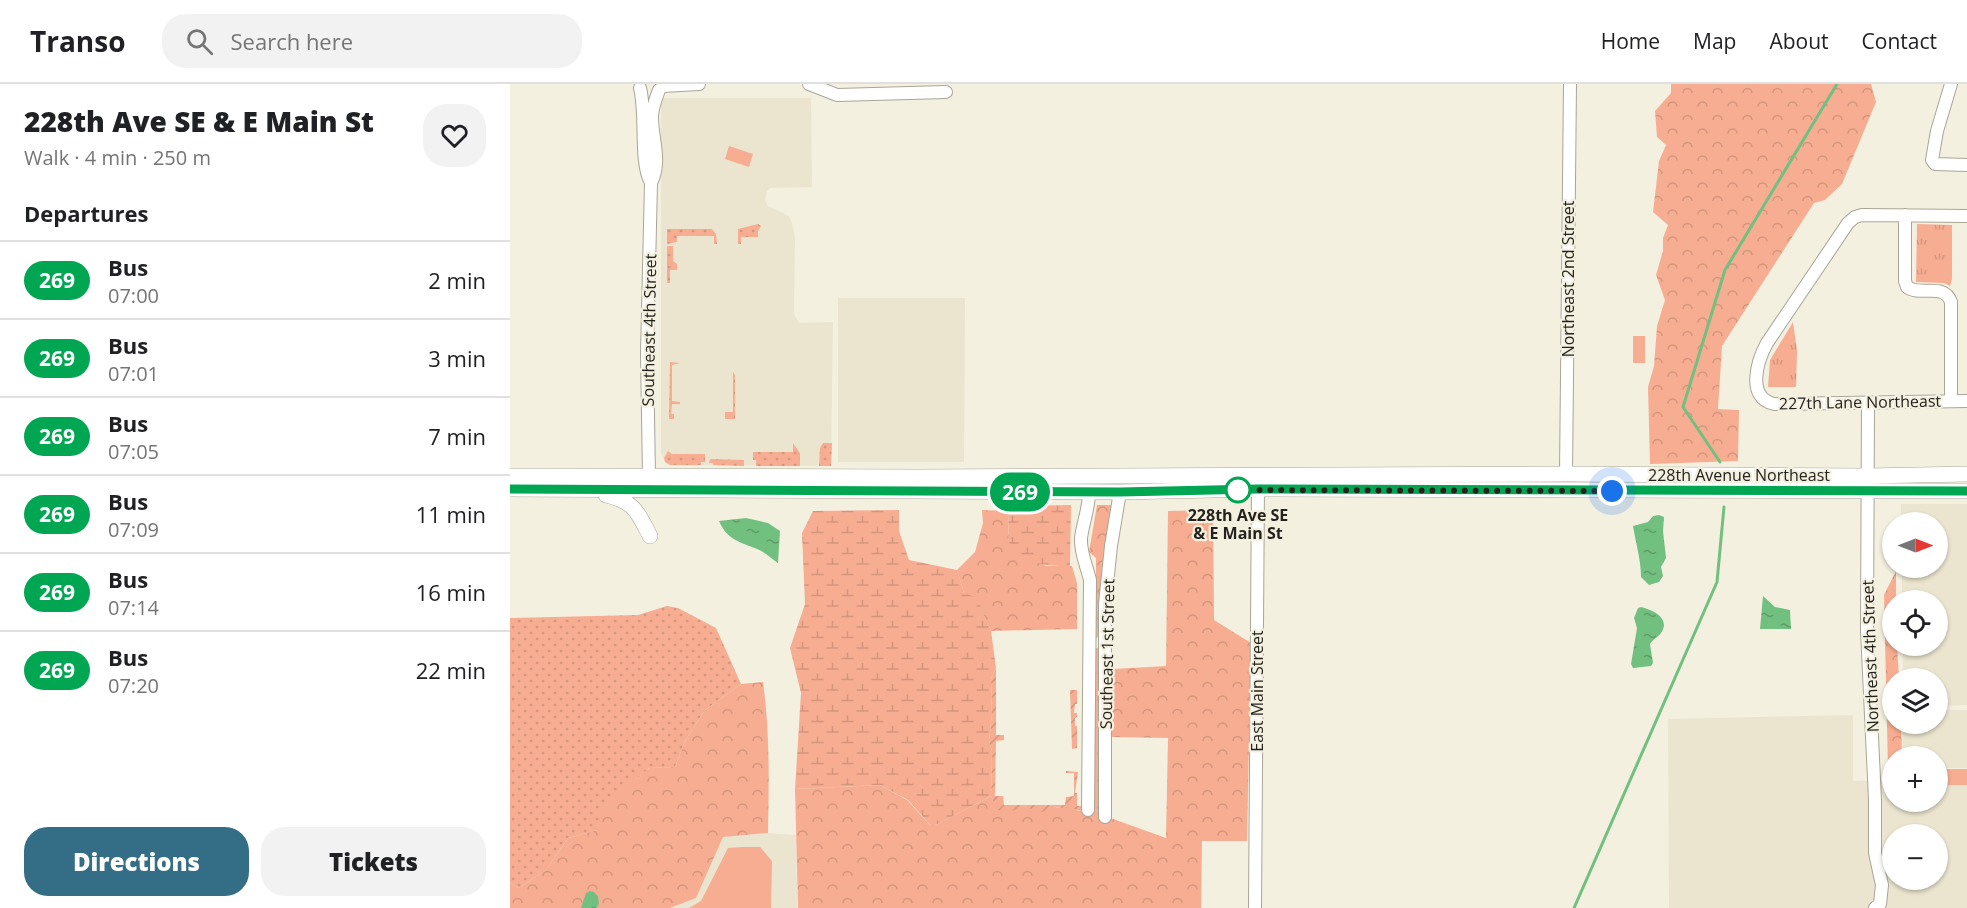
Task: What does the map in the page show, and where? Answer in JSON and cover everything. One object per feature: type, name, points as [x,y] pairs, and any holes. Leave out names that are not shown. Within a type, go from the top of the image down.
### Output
[{"type":"main road","name":"228th Avenue Northeast","points":[[1258,482],[1566,474],[1868,476],[1967,474]]},
{"type":"main road","points":[[510,476],[1258,482]]},
{"type":"main road","name":"228th Avenue Northeast","points":[[1258,482],[1867,492],[1967,491]]},
{"type":"main road","points":[[510,489],[1120,492],[1258,482]]},
{"type":"main road","points":[[568,489],[622,499],[633,506],[650,536]]},
{"type":"street","points":[[639,86],[648,92],[662,87],[699,84]]},
{"type":"street","points":[[809,84],[837,95],[946,92]]},
{"type":"street","name":"Northeast 2nd Street","points":[[1566,474],[1570,84]]},
{"type":"street","points":[[1951,84],[1936,131],[1932,160],[1935,164],[1967,165]]},
{"type":"street","name":"Southeast 4th Street","points":[[639,86],[645,119],[646,173],[651,183]]},
{"type":"street","name":"Southeast 4th Street","points":[[649,477],[647,354],[651,183],[656,173],[656,148],[652,118],[662,87]]},
{"type":"street","name":"227th Lane Northeast","points":[[1905,215],[1862,215],[1848,223],[1761,355],[1757,392],[1765,402],[1774,404],[1967,401]]},
{"type":"street","points":[[1951,401],[1951,302],[1949,296],[1941,291],[1916,291],[1907,287],[1905,281],[1905,215],[1967,216]]},
{"type":"street","name":"Northeast 4th Street","points":[[1868,402],[1867,631],[1875,800],[1875,853],[1881,885],[1880,904],[1875,908]]},
{"type":"street","name":"East Main Street","points":[[1255,908],[1258,482]]},
{"type":"street","points":[[1088,810],[1090,580],[1081,538],[1089,508],[1089,492]]},
{"type":"street","name":"Southeast 1st Street","points":[[1105,817],[1105,604],[1120,492]]},
{"type":"shaded area","points":[[661,98],[811,98],[812,187],[770,188],[765,200],[768,206],[789,216],[792,223],[795,237],[794,314],[799,323],[833,322],[831,466],[670,465],[665,462],[661,454]]},
{"type":"shaded area","points":[[838,298],[965,298],[964,462],[838,462]]},
{"type":"shaded area","points":[[1901,504],[1967,504],[1967,705],[1948,706],[1948,668],[1903,668],[1903,656],[1948,656],[1948,590],[1902,590],[1902,578],[1948,578],[1948,512],[1901,512]]},
{"type":"shaded area","points":[[1948,710],[1967,710],[1967,768],[1948,768],[1948,746],[1903,746],[1902,734],[1948,734]]},
{"type":"shaded area","points":[[1853,715],[1853,781],[1882,780],[1882,812],[1948,812],[1948,780],[1967,780],[1967,908],[1669,908],[1668,719]]},
{"type":"shaded area","points":[[768,833],[796,835],[797,908],[670,908],[696,898],[723,837]]},
{"type":"green space","points":[[1671,84],[1871,84],[1876,102],[1842,184],[1825,200],[1814,203],[1722,346],[1718,409],[1739,410],[1738,461],[1650,464],[1648,387],[1654,366],[1657,326],[1665,300],[1656,275],[1663,251],[1663,238],[1668,225],[1653,212],[1659,161],[1666,145],[1657,137],[1655,111],[1671,93]]},
{"type":"green space","points":[[729,146],[753,154],[749,167],[725,159]]},
{"type":"green space","points":[[758,224],[761,226],[758,237],[741,237],[741,244],[738,244],[738,229]]},
{"type":"green space","points":[[1917,224],[1952,225],[1950,286],[1944,283],[1916,282]]},
{"type":"green space","points":[[667,229],[712,229],[716,234],[717,244],[714,244],[714,236],[677,236],[677,242],[667,244]]},
{"type":"green space","points":[[667,246],[673,246],[673,261],[677,264],[677,270],[670,270],[670,283],[667,283]]},
{"type":"green space","points":[[1793,322],[1797,351],[1796,387],[1768,387],[1770,360]]},
{"type":"green space","points":[[1633,336],[1645,336],[1645,363],[1633,363]]},
{"type":"green space","points":[[670,362],[680,363],[672,365],[672,401],[680,402],[680,404],[672,404],[671,414],[674,414],[674,419],[669,419]]},
{"type":"green space","points":[[733,372],[735,375],[735,419],[725,419],[725,412],[733,412]]},
{"type":"green space","points":[[793,443],[800,453],[800,466],[756,466],[753,452],[793,452]]},
{"type":"green space","points":[[823,443],[832,443],[831,466],[819,466],[820,448]]},
{"type":"green space","points":[[668,451],[672,454],[705,454],[705,462],[701,462],[701,465],[670,465],[665,462],[664,458]]},
{"type":"green space","points":[[710,459],[744,460],[744,466],[713,465],[709,463]]},
{"type":"green space","points":[[1071,505],[1070,566],[1043,564],[1030,560],[1009,543],[1008,511],[1010,506]]},
{"type":"green space","points":[[1097,505],[1113,505],[1103,559],[1099,635],[1096,639],[1096,558],[1089,552]]},
{"type":"green space","points":[[899,510],[899,531],[909,560],[957,570],[964,593],[977,598],[991,631],[996,668],[991,679],[992,715],[989,741],[992,751],[991,796],[932,827],[908,800],[880,785],[795,789],[801,693],[790,648],[805,604],[802,533],[813,511]]},
{"type":"green space","points":[[982,510],[1008,511],[1009,543],[1046,566],[1072,566],[1077,583],[1077,629],[991,631],[984,616],[964,593],[957,570],[975,552],[983,523]]},
{"type":"green space","points":[[1213,510],[1214,620],[1251,643],[1247,841],[1202,841],[1201,908],[798,908],[795,789],[880,785],[907,800],[932,827],[991,796],[998,810],[1023,806],[1049,809],[1054,806],[1094,814],[1095,648],[1101,648],[1102,815],[1166,838],[1168,738],[1111,737],[1113,669],[1166,666],[1168,511]]},
{"type":"green space","points":[[1892,578],[1896,578],[1896,590],[1886,590]]},
{"type":"green space","points":[[667,606],[678,608],[716,628],[741,684],[705,710],[685,741],[675,767],[649,768],[628,786],[598,830],[568,838],[546,870],[519,888],[510,883],[510,618],[638,615]]},
{"type":"green space","points":[[1885,656],[1898,656],[1898,668],[1886,668]]},
{"type":"green space","points":[[996,668],[996,735],[1004,735],[1004,740],[996,741],[995,796],[1003,796],[1004,805],[1065,805],[1066,797],[1074,796],[1074,773],[1066,773],[1066,771],[1078,772],[1075,793],[1077,793],[1077,806],[1085,806],[1082,811],[1054,806],[1046,812],[1033,811],[1025,806],[1012,811],[997,810],[991,796],[992,751],[989,741],[992,715],[991,679]]},
{"type":"green space","points":[[763,682],[768,739],[768,833],[723,837],[696,898],[670,908],[510,908],[510,883],[519,888],[546,870],[568,838],[598,830],[602,806],[649,768],[675,767],[685,741],[705,710],[741,684]]},
{"type":"green space","points":[[1070,690],[1077,690],[1077,704],[1075,704],[1074,713],[1077,713],[1075,726],[1077,726],[1077,748],[1072,749]]},
{"type":"green space","points":[[1887,734],[1901,734],[1902,746],[1887,746]]},
{"type":"green space","points":[[1948,769],[1967,769],[1967,785],[1948,785]]},
{"type":"green space","points":[[760,847],[772,861],[771,908],[689,908],[701,901],[728,848]]},
{"type":"water","points":[[1653,516],[1664,517],[1666,558],[1661,567],[1663,576],[1659,582],[1649,585],[1641,577],[1633,526],[1648,522]]},
{"type":"water","points":[[746,518],[768,523],[780,531],[778,563],[760,550],[730,536],[719,521]]},
{"type":"water","points":[[1763,596],[1775,607],[1790,610],[1791,629],[1760,629]]},
{"type":"water","points":[[1641,607],[1659,616],[1664,623],[1664,628],[1650,644],[1653,663],[1651,666],[1633,668],[1631,664],[1637,628],[1634,618],[1638,608]]},
{"type":"water","points":[[590,891],[598,896],[599,904],[596,908],[581,908],[586,893]]},
{"type":"waterway","points":[[1720,462],[1683,407],[1725,270],[1837,84]]},
{"type":"waterway","points":[[1574,908],[1717,582],[1724,507]]},
{"type":"bus line","name":"269","points":[[510,489],[1120,492],[1258,489],[1967,491]]},
{"type":"place","name":"228th Ave SE & E Main St","points":[[1238,490]]},
{"type":"route","points":[[1238,490],[1612,491]]}]
